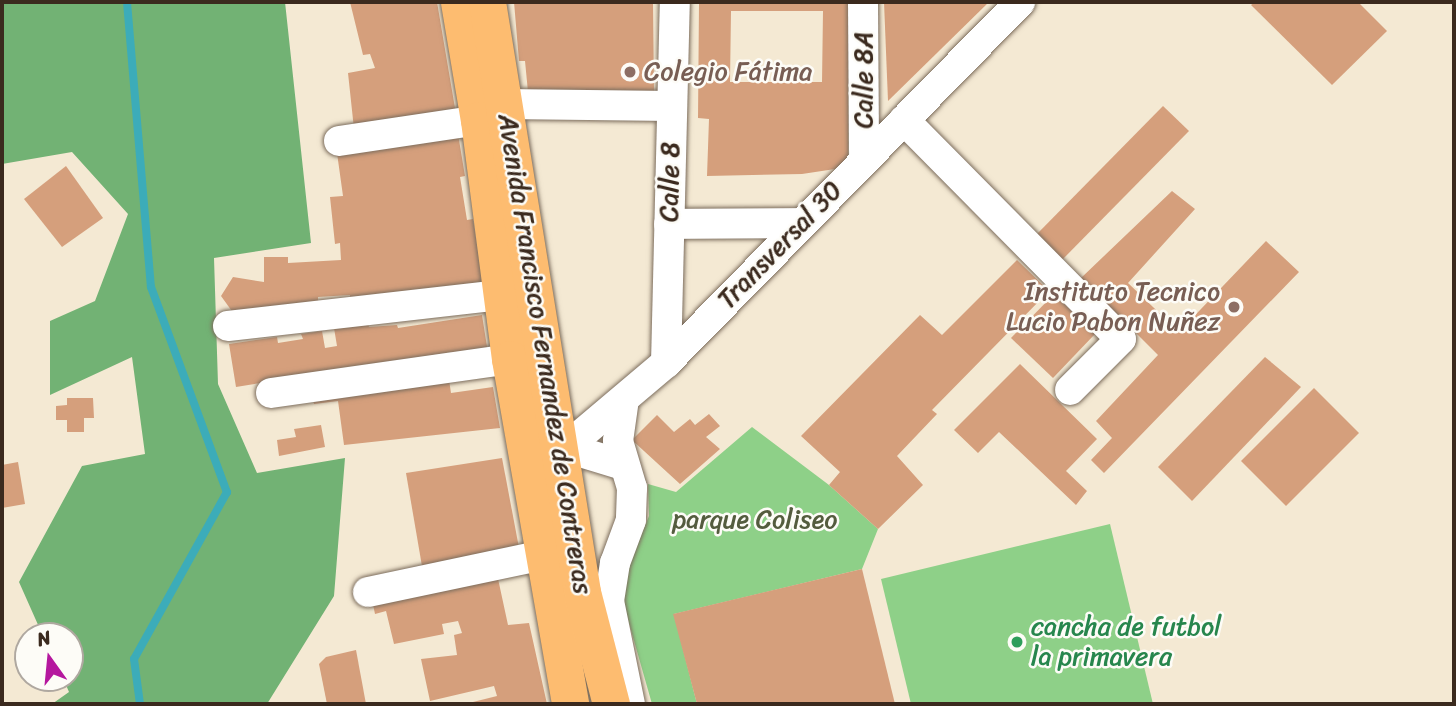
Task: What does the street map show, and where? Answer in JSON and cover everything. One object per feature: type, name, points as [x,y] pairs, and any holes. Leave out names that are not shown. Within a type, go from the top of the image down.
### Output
[{"type":"main road","name":"Avenida Francisco Fernandez de Contreras","points":[[458,2],[492,112],[552,460],[611,704]]},
{"type":"main road","name":"Avenida Francisco Fernandez de Contreras","points":[[487,2],[500,295],[510,359],[552,460],[544,555],[570,704]]},
{"type":"street","name":"Calle 8","points":[[666,363],[675,2]]},
{"type":"street","name":"Calle 8A","points":[[863,2],[864,158]]},
{"type":"street","name":"Transversal 30","points":[[552,460],[666,363],[1016,4]]},
{"type":"street","points":[[338,141],[492,112],[672,106]]},
{"type":"street","points":[[904,120],[1121,339],[1070,390]]},
{"type":"street","points":[[669,224],[801,223]]},
{"type":"street","points":[[228,326],[500,295]]},
{"type":"street","points":[[271,393],[510,359]]},
{"type":"street","points":[[624,398],[618,440],[632,488],[631,520],[615,564],[609,601],[630,704]]},
{"type":"street","points":[[552,460],[624,465]]},
{"type":"street","points":[[368,592],[544,555]]},
{"type":"green space","points":[[2,2],[285,2],[311,243],[214,258],[218,384],[257,473],[345,458],[334,596],[267,704],[52,704],[69,692],[84,692],[84,622],[37,622],[19,582],[82,466],[145,454],[132,357],[50,395],[50,321],[95,301],[128,214],[72,152],[2,164]]},
{"type":"green space","name":"parque Coliseo","points":[[752,427],[829,485],[878,529],[862,569],[674,614],[697,704],[652,704],[619,588],[649,516],[648,484],[676,492]]},
{"type":"green space","name":"cancha de futbol la primavera","points":[[1110,524],[1153,704],[911,704],[881,579]]},
{"type":"building","points":[[350,2],[437,2],[456,114],[354,129],[348,73],[375,68],[370,54],[363,55]]},
{"type":"building","points":[[514,2],[653,2],[654,94],[528,92],[525,61],[519,61]]},
{"type":"building","points":[[699,2],[849,2],[848,160],[835,169],[802,174],[707,176],[709,119],[698,118]],"holes":[[[731,11],[823,11],[822,82],[730,82]]]},
{"type":"building","points":[[884,2],[989,2],[888,101]]},
{"type":"building","points":[[1255,2],[1358,2],[1387,31],[1332,85],[1251,5]]},
{"type":"building","points":[[1163,106],[1189,131],[1061,261],[1035,236]]},
{"type":"building","points":[[458,134],[465,176],[460,177],[467,220],[473,219],[483,283],[350,300],[350,295],[318,297],[318,306],[234,314],[221,296],[233,277],[264,282],[264,257],[288,257],[288,263],[341,260],[340,243],[335,244],[330,197],[343,196],[337,153]]},
{"type":"building","points":[[66,166],[103,218],[62,247],[24,199]]},
{"type":"building","name":"Instituto Tecnico Lucio Pabon Nuñez","points":[[1172,191],[1195,209],[1128,283],[1179,332],[1266,241],[1299,272],[1104,473],[1091,460],[1112,438],[1096,421],[1158,355],[1081,278]]},
{"type":"building","points":[[1017,260],[1049,291],[932,410],[937,414],[897,456],[923,485],[878,529],[829,485],[840,472],[801,436],[920,315],[942,335]]},
{"type":"building","points":[[1054,294],[1095,334],[1053,378],[1011,338]]},
{"type":"building","points":[[482,315],[488,353],[454,359],[452,352],[236,387],[229,344],[277,337],[278,343],[303,339],[301,334],[322,331],[325,348],[337,346],[334,328],[368,323],[369,327],[397,325],[398,328]]},
{"type":"building","points":[[1265,357],[1301,387],[1192,501],[1158,467]]},
{"type":"building","points":[[1020,364],[1097,439],[1066,471],[1087,491],[1076,505],[999,432],[978,453],[954,430]]},
{"type":"building","points":[[448,373],[451,393],[493,387],[500,428],[344,445],[338,401],[314,404],[312,395]]},
{"type":"building","points":[[1314,388],[1359,433],[1286,506],[1241,461]]},
{"type":"building","points":[[67,398],[93,398],[94,418],[84,418],[84,432],[67,432],[67,420],[56,420],[56,406],[67,405]]},
{"type":"building","points":[[709,414],[720,426],[706,437],[720,449],[680,484],[632,440],[657,415],[674,432],[690,419],[695,425]]},
{"type":"building","points":[[321,425],[325,447],[279,456],[277,440],[296,437],[294,429]]},
{"type":"building","points":[[502,458],[520,553],[423,572],[406,473]]},
{"type":"building","points":[[18,462],[25,504],[2,508],[2,465]]},
{"type":"building","points":[[862,569],[895,704],[697,704],[673,614]]},
{"type":"building","points":[[497,574],[508,625],[529,623],[547,704],[465,704],[497,696],[494,686],[430,701],[421,659],[457,655],[454,635],[462,633],[458,621],[442,624],[444,634],[394,644],[386,611],[375,614],[372,600]]},
{"type":"building","points":[[356,650],[366,704],[327,704],[319,664],[326,657]]},
{"type":"waterway","points":[[127,2],[151,287],[227,492],[134,659],[140,704]]},
{"type":"place","name":"Colegio Fátima","points":[[630,72]]},
{"type":"place","name":"Instituto Tecnico Lucio Pabon Nuñez","points":[[1234,307]]},
{"type":"place","name":"cancha de futbol la primavera","points":[[1017,642]]}]
